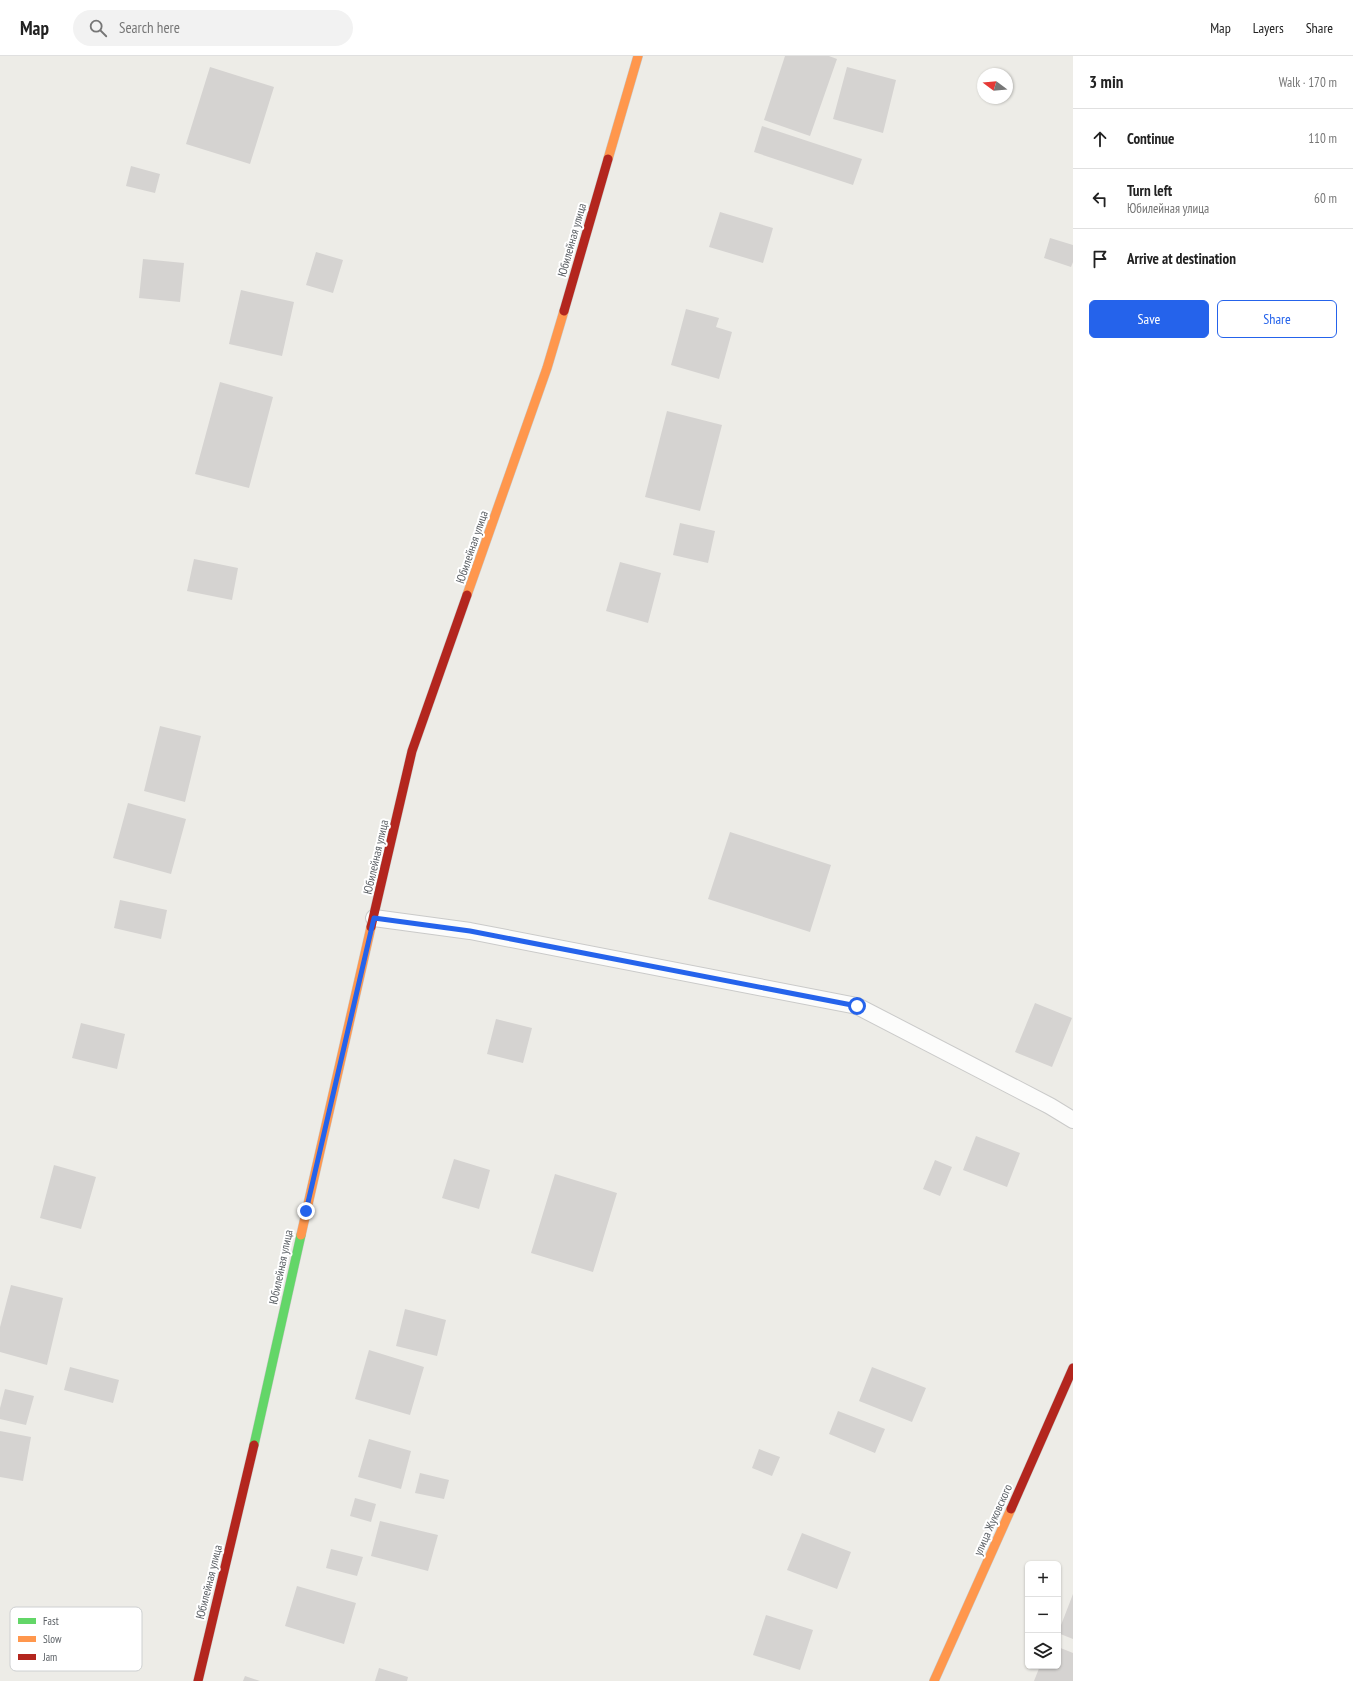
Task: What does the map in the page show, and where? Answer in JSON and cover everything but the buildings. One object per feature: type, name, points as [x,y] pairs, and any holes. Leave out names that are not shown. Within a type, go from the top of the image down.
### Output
[{"type":"street","name":"Юбилейная улица","points":[[198,1681],[242,1497],[412,751],[547,368],[638,56]]},
{"type":"street","name":"улица Жуковского","points":[[934,1681],[1073,1368]]},
{"type":"lane","points":[[374,918],[470,931],[857,1006],[1050,1106],[1073,1120]]},
{"type":"traffic: fast","points":[[254,1445],[301,1235]]},
{"type":"traffic: slow","points":[[608,159],[638,56]]},
{"type":"traffic: slow","points":[[467,595],[547,368],[564,311]]},
{"type":"traffic: slow","points":[[301,1235],[371,927]]},
{"type":"traffic: slow","points":[[934,1681],[1011,1509]]},
{"type":"traffic: jam","points":[[564,311],[608,159]]},
{"type":"traffic: jam","points":[[371,927],[412,751],[467,595]]},
{"type":"traffic: jam","points":[[1011,1509],[1073,1368]]},
{"type":"traffic: jam","points":[[198,1681],[254,1445]]},
{"type":"route","points":[[306,1211],[374,918],[470,931],[857,1006]]}]
